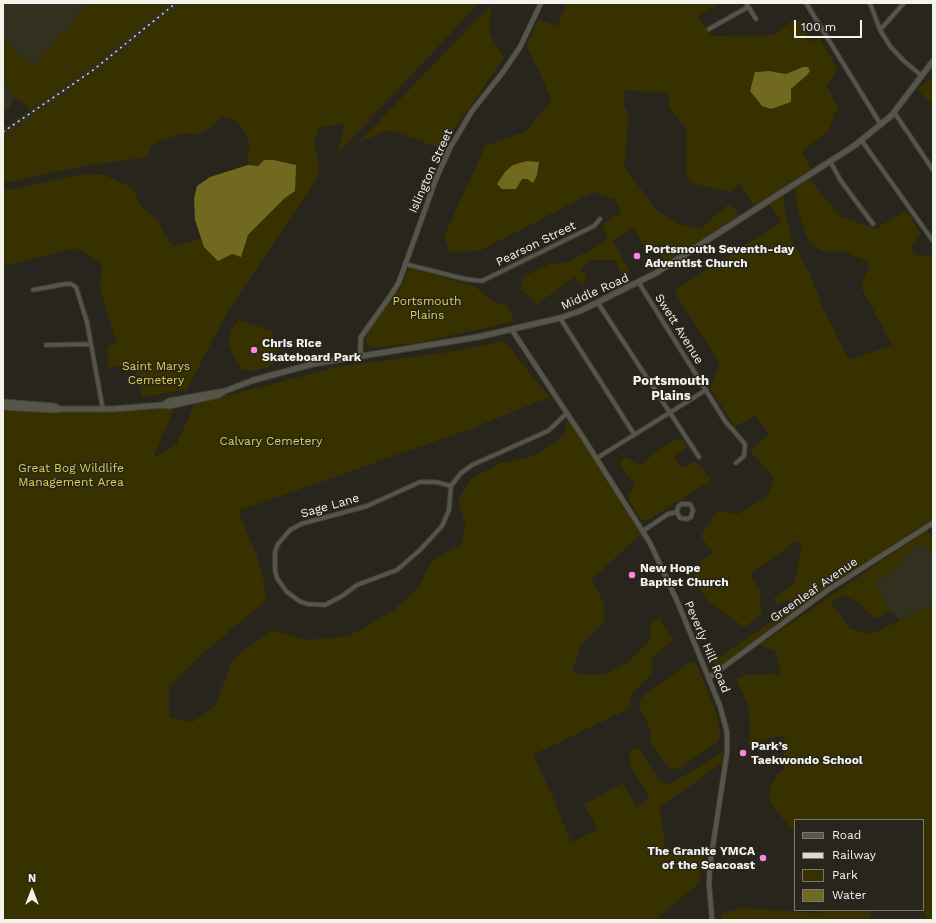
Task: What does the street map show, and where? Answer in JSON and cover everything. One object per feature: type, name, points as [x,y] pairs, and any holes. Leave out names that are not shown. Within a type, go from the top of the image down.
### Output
[{"type":"main road","name":"Middle Road","points":[[60,409],[103,410],[163,405],[169,406],[225,391],[295,369],[360,356],[441,345],[512,330],[560,318],[598,303],[640,283],[677,261],[862,140],[881,125],[894,112],[933,61]]},
{"type":"main road","points":[[3,402],[54,406],[60,409]]},
{"type":"main road","points":[[3,407],[54,410],[60,409]]},
{"type":"street","name":"Islington Street","points":[[360,356],[361,337],[395,289],[436,179],[456,137],[472,111],[503,72],[520,46],[541,3]]},
{"type":"street","points":[[746,3],[756,20]]},
{"type":"street","points":[[806,3],[881,125]]},
{"type":"street","points":[[870,3],[880,30],[896,54],[922,76]]},
{"type":"street","points":[[880,30],[904,3]]},
{"type":"street","points":[[709,29],[748,7]]},
{"type":"street","points":[[894,112],[933,170]]},
{"type":"street","points":[[862,140],[933,241]]},
{"type":"street","points":[[830,162],[844,185],[873,224]]},
{"type":"street","name":"Pearson Street","points":[[405,264],[477,282],[594,226],[600,219]]},
{"type":"street","name":"Swett Avenue","points":[[640,283],[725,421],[745,444],[744,456],[736,463]]},
{"type":"street","points":[[33,290],[65,284],[71,284],[76,287],[92,344],[103,410]]},
{"type":"street","points":[[598,303],[699,457]]},
{"type":"street","points":[[560,318],[634,434]]},
{"type":"street","name":"Peverly Hill Road","points":[[512,330],[597,458],[643,531],[667,578],[710,677],[725,721],[727,742],[724,773],[710,865],[709,883],[712,920]]},
{"type":"street","points":[[46,345],[92,344]]},
{"type":"street","points":[[597,458],[669,411],[706,390]]},
{"type":"street","points":[[452,486],[455,480],[466,469],[548,431],[567,413]]},
{"type":"street","name":"Sage Lane","points":[[420,482],[436,482],[452,486],[449,510],[442,526],[421,549],[397,570],[356,586],[342,596],[325,605],[307,604],[299,601],[286,591],[277,578],[274,570],[275,552],[278,544],[290,530],[301,524],[367,506],[420,482]]},
{"type":"street","points":[[684,503],[690,504],[693,510],[691,516],[686,519],[680,518],[677,512],[679,506],[684,503]]},
{"type":"street","points":[[643,531],[668,514],[677,512]]},
{"type":"street","name":"Greenleaf Avenue","points":[[710,677],[828,590],[933,523]]},
{"type":"shaded area","points":[[3,3],[89,3],[33,66],[3,40]]},
{"type":"shaded area","points":[[170,3],[180,3],[130,45],[3,138],[3,129],[88,70]]},
{"type":"shaded area","points":[[3,74],[14,98],[10,106],[3,113]]},
{"type":"shaded area","points":[[918,542],[933,554],[933,604],[901,621],[890,611],[873,584],[889,574]]},
{"type":"green space","points":[[89,3],[170,3],[88,70],[29,110],[24,103],[14,98],[3,74],[3,40],[33,66]]},
{"type":"green space","name":"Saint Marys Cemetery","points":[[180,3],[479,3],[337,154],[345,125],[337,124],[319,128],[314,141],[320,171],[309,192],[229,309],[186,391],[182,390],[142,397],[134,364],[108,368],[107,346],[117,344],[100,288],[102,265],[77,248],[3,266],[3,191],[84,174],[104,175],[131,187],[143,208],[158,220],[164,233],[174,246],[202,239],[204,247],[248,235],[285,198],[295,191],[258,166],[248,165],[249,140],[241,126],[234,120],[223,117],[206,130],[194,135],[188,133],[163,139],[150,147],[149,157],[89,165],[3,183],[3,138],[130,45]]},
{"type":"green space","points":[[567,3],[610,3],[612,5],[615,3],[721,3],[698,16],[712,36],[773,35],[792,21],[805,21],[807,42],[820,39],[838,69],[826,86],[838,106],[828,132],[802,151],[811,169],[754,206],[740,184],[728,192],[689,182],[686,168],[686,128],[669,108],[669,93],[625,90],[623,105],[629,115],[624,166],[656,210],[679,224],[700,229],[729,204],[740,215],[666,262],[653,244],[644,246],[633,228],[613,241],[629,270],[626,278],[622,276],[615,260],[589,260],[580,271],[588,275],[582,287],[575,277],[537,304],[521,289],[522,277],[550,264],[567,262],[591,250],[607,239],[602,224],[621,213],[615,199],[594,192],[481,250],[450,253],[444,237],[485,146],[526,131],[552,100],[527,46],[538,19],[557,26]],"holes":[[[769,71],[786,74],[794,85],[791,89],[790,102],[771,109],[762,106],[750,91],[755,72]]]},
{"type":"green space","points":[[491,5],[489,33],[504,58],[441,148],[388,130],[358,143]]},
{"type":"green space","points":[[929,79],[933,81],[933,105],[917,90]]},
{"type":"green space","points":[[809,179],[841,217],[876,229],[906,210],[921,234],[910,247],[915,255],[933,256],[933,520],[809,601],[719,668],[715,667],[714,661],[795,605],[787,599],[777,605],[773,599],[793,585],[802,543],[796,541],[750,574],[760,589],[761,615],[744,627],[707,601],[693,576],[700,562],[713,553],[701,536],[718,511],[738,514],[767,497],[774,478],[750,451],[769,434],[755,415],[735,427],[710,388],[720,364],[674,291],[781,222],[770,204],[784,195],[785,212],[793,243],[808,270],[826,315],[849,360],[892,345],[861,287],[870,263],[844,251],[826,252],[812,246],[803,228],[797,208],[795,188]]},
{"type":"green space","name":"Portsmouth Plains","points":[[409,268],[474,286],[494,302],[506,305],[515,321],[422,342],[372,348],[366,344],[369,330],[399,290]]},
{"type":"green space","name":"Chris Rice Skateboard Park","points":[[239,320],[272,331],[280,360],[268,367],[255,371],[242,370],[235,360],[228,344],[230,331]]},
{"type":"green space","points":[[504,341],[549,397],[473,428],[238,511],[257,556],[264,582],[266,600],[200,656],[169,688],[169,717],[193,722],[215,706],[233,659],[271,630],[308,640],[349,636],[394,610],[418,588],[432,561],[461,544],[466,524],[458,501],[470,480],[498,464],[530,457],[546,449],[561,438],[565,432],[567,420],[584,442],[641,534],[591,580],[605,605],[604,622],[581,645],[572,671],[582,675],[603,675],[627,663],[650,640],[651,622],[659,618],[674,640],[651,658],[652,674],[630,697],[630,708],[533,755],[553,797],[571,842],[598,830],[584,804],[623,783],[636,807],[650,799],[632,768],[629,752],[638,748],[659,779],[669,785],[723,752],[722,763],[660,807],[665,849],[705,847],[699,883],[655,920],[3,920],[3,406],[131,408],[176,404],[153,458],[176,445],[195,404],[341,366],[443,353]]},
{"type":"green space","points":[[683,439],[687,447],[674,458],[682,468],[696,461],[712,480],[648,520],[641,520],[628,499],[628,494],[636,485],[621,468],[621,458],[628,458],[639,466],[669,442]]},
{"type":"green space","points":[[927,530],[933,538],[933,554],[918,542],[889,574],[874,583],[890,611],[876,619],[857,602],[843,595],[830,602],[850,629],[872,634],[933,604],[933,920],[928,920],[924,911],[924,819],[794,819],[794,829],[792,830],[769,801],[771,786],[777,774],[784,770],[784,736],[778,736],[748,745],[750,731],[749,708],[736,679],[746,675],[781,674],[776,652],[759,645]]},
{"type":"green space","points":[[695,662],[717,715],[720,736],[716,743],[680,768],[673,769],[667,766],[650,742],[651,730],[640,709],[639,701],[642,697],[689,663]]},
{"type":"green space","points":[[741,908],[820,913],[821,911],[872,911],[870,920],[722,920],[722,914]]},
{"type":"water","points":[[803,67],[808,67],[810,71],[791,89],[791,102],[771,109],[762,106],[750,91],[755,72],[769,71],[786,74]]},
{"type":"water","points":[[264,160],[273,160],[296,165],[295,191],[285,198],[248,235],[241,257],[232,254],[218,261],[204,247],[195,220],[194,199],[197,186],[210,177],[248,165],[258,166]]},
{"type":"water","points":[[527,161],[539,162],[537,175],[533,183],[527,179],[522,179],[516,189],[502,189],[497,184],[505,172],[513,165]]},
{"type":"railway","points":[[3,132],[92,71],[176,3]]},
{"type":"place","name":"Portsmouth Seventh-day Adventist Church","points":[[637,256]]},
{"type":"place","name":"Chris Rice Skateboard Park","points":[[254,350]]},
{"type":"place","name":"New Hope Baptist Church","points":[[632,575]]},
{"type":"place","name":"Park’s Taekwondo School","points":[[743,753]]},
{"type":"place","name":"The Granite YMCA of the Seacoast","points":[[763,858]]},
{"type":"district","name":"Portsmouth Plains","points":[[671,388]]},
{"type":"park label","name":"Calvary Cemetery","points":[[271,441]]},
{"type":"park label","name":"Great Bog Wildlife Management Area","points":[[71,475]]}]
